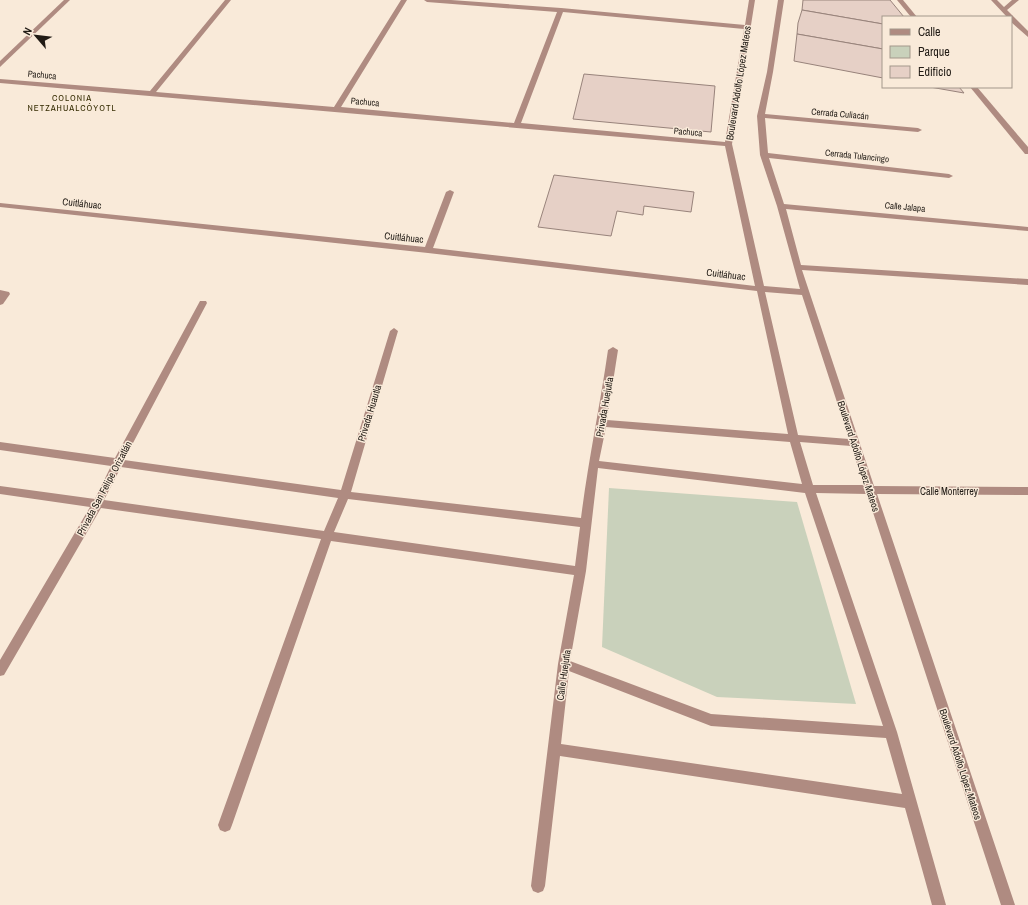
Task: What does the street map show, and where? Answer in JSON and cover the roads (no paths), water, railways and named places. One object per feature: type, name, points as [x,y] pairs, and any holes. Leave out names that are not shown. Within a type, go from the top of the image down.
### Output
[{"type":"street","points":[[0,65],[67,0]]},
{"type":"street","points":[[152,93],[228,0]]},
{"type":"street","points":[[336,108],[404,0]]},
{"type":"street","points":[[427,0],[562,10],[747,27]]},
{"type":"street","name":"Boulevard Adolfo López Mateos","points":[[752,0],[728,144],[794,439],[809,490],[891,732],[939,905]]},
{"type":"street","name":"Boulevard Adolfo López Mateos","points":[[781,0],[770,72],[761,116],[764,155],[781,206],[805,292],[1008,905]]},
{"type":"street","points":[[900,0],[913,16]]},
{"type":"street","points":[[994,0],[1010,16]]},
{"type":"street","points":[[1004,10],[1016,0]]},
{"type":"street","points":[[517,125],[562,10]]},
{"type":"street","points":[[1012,18],[1028,35]]},
{"type":"street","name":"Pachuca","points":[[0,81],[336,108],[728,144]]},
{"type":"street","points":[[974,88],[1028,152]]},
{"type":"street","name":"Cerrada Culiacán","points":[[761,116],[918,130]]},
{"type":"street","name":"Cerrada Tulancingo","points":[[764,155],[949,176]]},
{"type":"street","points":[[428,250],[450,192]]},
{"type":"street","name":"Cuitláhuac","points":[[0,205],[428,250],[761,289],[805,292]]},
{"type":"street","name":"Calle Jalapa","points":[[781,206],[1028,229]]},
{"type":"street","points":[[797,267],[1028,282]]},
{"type":"street","points":[[0,302],[3,293]]},
{"type":"street","name":"Privada San Felipe Orizatlán","points":[[0,670],[97,505],[118,462],[203,303]]},
{"type":"street","name":"Privada Huautla","points":[[224,824],[327,536],[345,495],[394,331]]},
{"type":"street","name":"Privada Huejutla","points":[[593,464],[602,423],[613,350]]},
{"type":"street","points":[[602,423],[855,443]]},
{"type":"street","points":[[0,446],[345,495],[585,523]]},
{"type":"street","name":"Calle Monterrey","points":[[593,464],[809,490],[1028,491]]},
{"type":"street","name":"Calle Huejutla","points":[[538,886],[564,664],[580,571],[593,464]]},
{"type":"street","points":[[0,490],[97,505],[580,571]]},
{"type":"street","points":[[564,664],[711,720],[891,732]]},
{"type":"street","points":[[554,749],[910,802]]},
{"type":"district","name":"COLONIA NETZAHUALCÓYOTL","points":[[72,104]]}]
